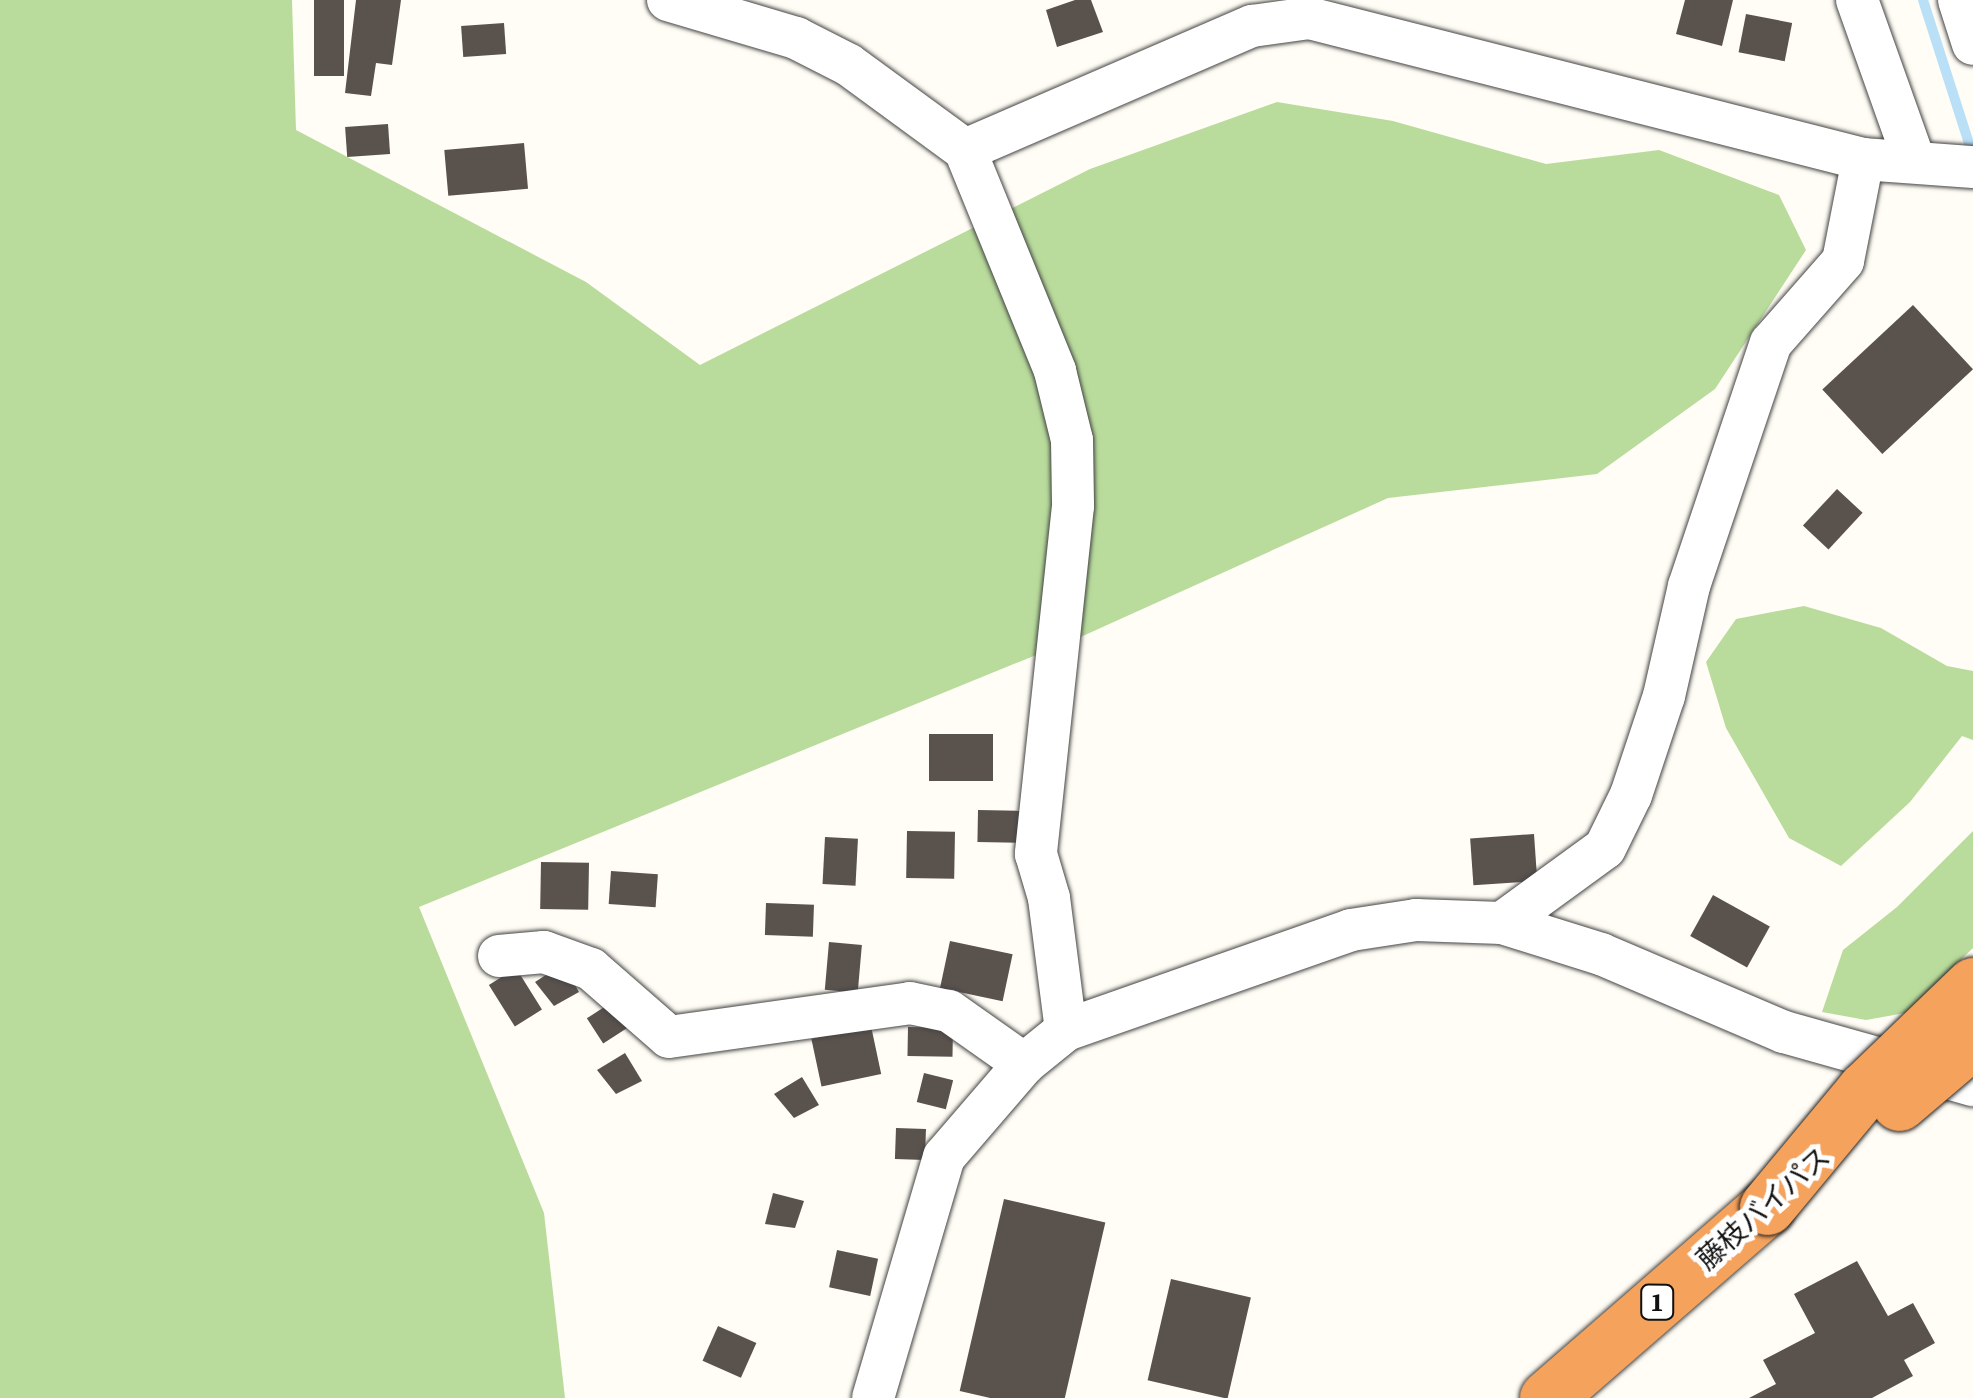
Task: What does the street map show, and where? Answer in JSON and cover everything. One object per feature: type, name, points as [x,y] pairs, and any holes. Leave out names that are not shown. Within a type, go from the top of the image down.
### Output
[{"type":"highway","points":[[1768,1207],[1865,1089],[1973,985]]},
{"type":"highway","name":"藤枝バイパス","points":[[1547,1398],[1768,1207],[1973,1012]]},
{"type":"highway","points":[[1768,1207],[1973,1040]]},
{"type":"street","points":[[668,0],[796,38],[849,65],[965,150],[1055,371],[1072,440],[1073,506],[1036,854],[1049,898],[1066,1030]]},
{"type":"street","points":[[1857,0],[1914,160]]},
{"type":"street","points":[[1959,0],[1973,44]]},
{"type":"street","points":[[965,150],[1252,26],[1309,18],[1863,159],[1973,167]]},
{"type":"street","points":[[1502,923],[1605,848],[1631,795],[1664,696],[1689,586],[1771,343],[1843,261],[1863,159]]},
{"type":"street","points":[[873,1398],[944,1157],[1024,1064],[1066,1030],[1350,930],[1416,920],[1502,923],[1601,954],[1784,1032],[1973,1085]]},
{"type":"street","points":[[499,956],[544,952],[591,969],[669,1037],[910,1003],[949,1012],[1024,1064]]},
{"type":"green space","points":[[0,0],[292,0],[296,130],[586,282],[700,365],[1090,169],[1277,102],[1393,121],[1546,164],[1659,150],[1779,195],[1806,250],[1715,389],[1597,474],[1388,498],[1085,635],[419,907],[544,1213],[565,1398],[0,1398]]},
{"type":"green space","points":[[1804,606],[1881,628],[1947,666],[1973,671],[1973,740],[1962,736],[1910,802],[1841,866],[1789,838],[1726,728],[1706,662],[1736,619]]},
{"type":"green space","points":[[1973,831],[1973,948],[1905,1013],[1866,1020],[1822,1012],[1843,950],[1897,907]]},
{"type":"building","points":[[314,0],[344,0],[344,76],[314,76]]},
{"type":"building","points":[[356,0],[401,0],[392,65],[376,63],[371,96],[345,93]]},
{"type":"building","points":[[1075,0],[1091,0],[1103,32],[1057,47],[1046,10]]},
{"type":"building","points":[[1685,0],[1733,0],[1722,46],[1676,34]]},
{"type":"building","points":[[1746,14],[1792,23],[1785,61],[1739,52]]},
{"type":"building","points":[[504,23],[506,54],[463,57],[461,26]]},
{"type":"building","points":[[388,124],[390,154],[347,157],[345,127]]},
{"type":"building","points":[[524,143],[528,189],[448,196],[444,150]]},
{"type":"building","points":[[1913,305],[1973,369],[1882,454],[1822,390]]},
{"type":"building","points":[[1837,489],[1863,513],[1828,549],[1803,526]]},
{"type":"building","points":[[929,734],[993,734],[993,781],[929,781]]},
{"type":"building","points":[[978,810],[1026,811],[1025,843],[977,842]]},
{"type":"building","points":[[907,831],[955,832],[954,879],[906,878]]},
{"type":"building","points":[[1534,834],[1537,881],[1473,885],[1470,838]]},
{"type":"building","points":[[825,837],[858,839],[855,886],[823,884]]},
{"type":"building","points":[[541,862],[589,863],[588,910],[540,909]]},
{"type":"building","points":[[611,871],[658,874],[656,907],[609,904]]},
{"type":"building","points":[[1713,895],[1770,927],[1747,968],[1690,936]]},
{"type":"building","points":[[766,903],[814,905],[813,937],[765,935]]},
{"type":"building","points":[[950,941],[1013,954],[1003,1001],[940,988]]},
{"type":"building","points":[[829,942],[862,945],[858,993],[825,990]]},
{"type":"building","points":[[563,964],[579,992],[554,1006],[535,982]]},
{"type":"building","points":[[516,968],[542,1010],[515,1027],[489,985]]},
{"type":"building","points":[[612,1002],[628,1027],[603,1043],[587,1018]]},
{"type":"building","points":[[871,1026],[881,1074],[822,1087],[811,1039]]},
{"type":"building","points":[[908,1027],[953,1028],[952,1057],[907,1056]]},
{"type":"building","points":[[625,1053],[642,1081],[616,1094],[597,1070]]},
{"type":"building","points":[[924,1073],[953,1080],[946,1109],[917,1102]]},
{"type":"building","points":[[802,1077],[819,1105],[794,1118],[774,1094]]},
{"type":"building","points":[[896,1128],[926,1129],[925,1160],[895,1159]]},
{"type":"building","points":[[773,1193],[804,1201],[795,1228],[765,1224]]},
{"type":"building","points":[[1004,1199],[1105,1222],[1065,1398],[990,1398],[960,1391]]},
{"type":"building","points":[[837,1250],[878,1259],[870,1296],[829,1287]]},
{"type":"building","points":[[1857,1261],[1888,1316],[1913,1303],[1935,1343],[1904,1360],[1913,1376],[1872,1398],[1749,1398],[1776,1384],[1763,1360],[1815,1333],[1794,1294]]},
{"type":"building","points":[[1171,1279],[1251,1297],[1228,1398],[1148,1380]]},
{"type":"building","points":[[718,1326],[756,1343],[741,1378],[703,1361]]},
{"type":"waterway","points":[[1923,0],[1973,156]]}]
